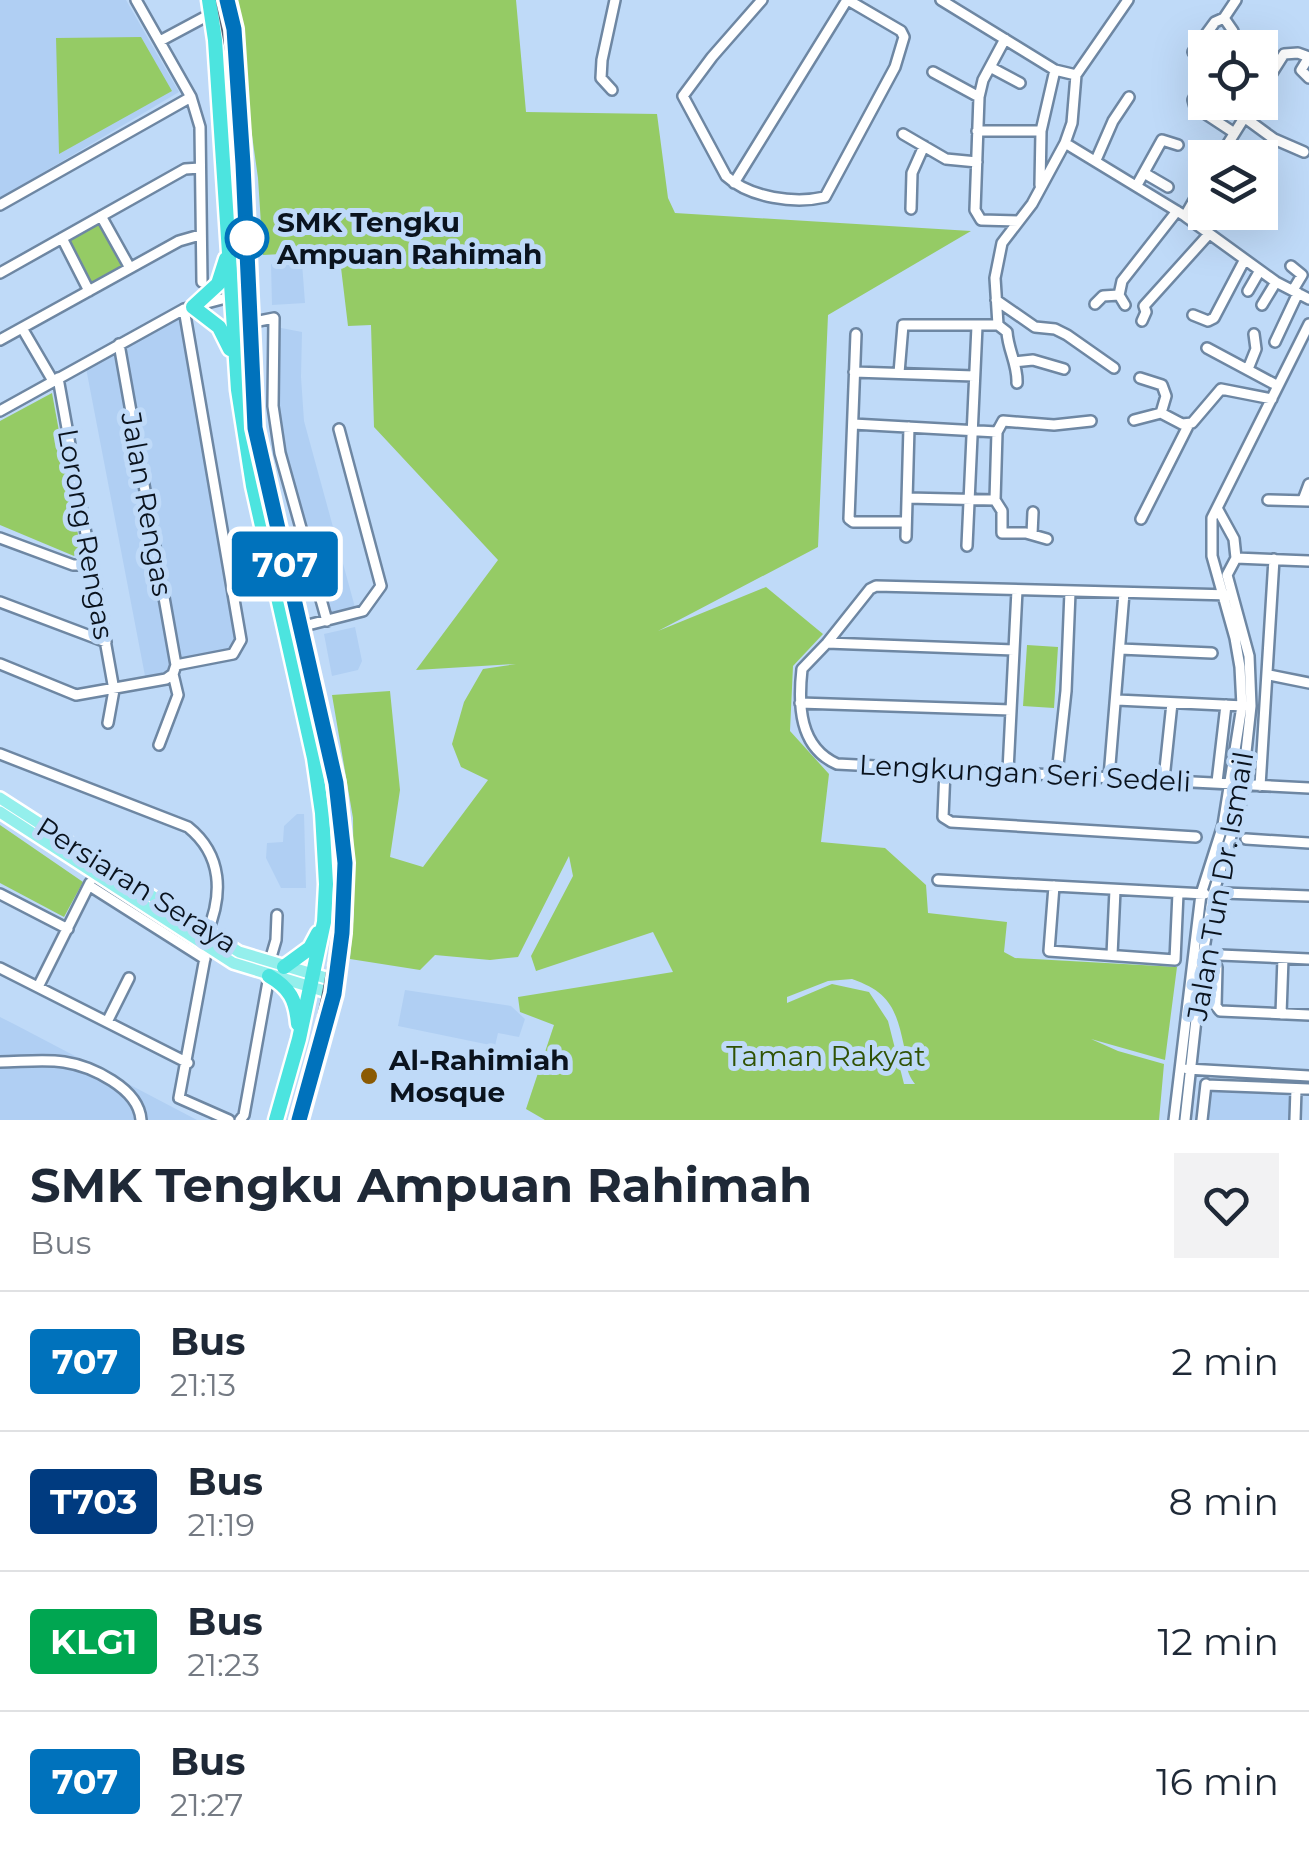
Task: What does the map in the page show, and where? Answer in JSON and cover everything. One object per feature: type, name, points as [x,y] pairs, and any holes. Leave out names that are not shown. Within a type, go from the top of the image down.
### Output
[{"type":"highway","points":[[208,0],[216,55],[238,390]]},
{"type":"highway","points":[[227,0],[234,29],[255,428],[341,812],[344,879],[335,988],[299,1120]]},
{"type":"highway","points":[[228,248],[218,284],[189,308],[214,322],[228,339],[261,524],[318,784],[326,884],[324,922],[312,981],[276,1120]]},
{"type":"highway","points":[[299,1040],[295,1000],[279,982],[274,969],[310,948],[324,922]]},
{"type":"main road","name":"Persiaran Seraya","points":[[0,798],[155,906],[206,953],[233,963],[274,969]]},
{"type":"main road","name":"Persiaran Seraya","points":[[0,812],[90,871],[97,882],[155,906],[274,969],[335,988]]},
{"type":"street","points":[[136,0],[192,98],[200,127],[202,282]]},
{"type":"street","points":[[612,90],[601,78],[615,0]]},
{"type":"street","points":[[734,183],[848,0],[901,30],[904,37],[894,67],[826,197],[776,197],[734,183],[726,176],[684,96],[762,0]]},
{"type":"street","points":[[941,0],[1055,70],[1076,75]]},
{"type":"street","points":[[998,326],[999,251],[1065,142],[1072,123],[1076,75],[1128,0]]},
{"type":"street","points":[[1208,30],[1224,18],[1236,0]]},
{"type":"street","points":[[160,40],[203,18]]},
{"type":"street","points":[[1224,18],[1232,30]]},
{"type":"street","points":[[1005,39],[979,97],[977,218],[1019,222]]},
{"type":"street","points":[[1278,64],[1284,54],[1309,57],[1301,70],[1309,78]]},
{"type":"street","points":[[990,66],[1020,83]]},
{"type":"street","points":[[1040,186],[1041,132],[1055,70]]},
{"type":"street","points":[[933,72],[979,97]]},
{"type":"street","points":[[1095,157],[1129,97]]},
{"type":"street","points":[[0,205],[192,98]]},
{"type":"street","points":[[1214,120],[1233,132]]},
{"type":"street","points":[[1229,140],[1241,120]]},
{"type":"street","points":[[1249,120],[1274,139],[1304,152]]},
{"type":"street","points":[[978,131],[1041,132]]},
{"type":"street","points":[[903,134],[946,159],[977,162]]},
{"type":"street","points":[[1140,179],[1162,140],[1178,145]]},
{"type":"street","points":[[1065,142],[1140,179],[1168,188]]},
{"type":"street","points":[[911,208],[912,173],[924,146]]},
{"type":"street","points":[[0,271],[185,169],[200,168]]},
{"type":"street","points":[[1140,179],[1259,272],[1309,298]]},
{"type":"street","points":[[1095,304],[1103,296],[1122,300],[1122,281],[1188,204]]},
{"type":"street","points":[[101,216],[130,268]]},
{"type":"street","points":[[1142,321],[1144,306],[1208,234]]},
{"type":"street","points":[[0,340],[189,236],[200,236]]},
{"type":"street","points":[[62,238],[89,291]]},
{"type":"street","points":[[1193,315],[1208,321],[1214,318],[1244,261]]},
{"type":"street","points":[[1275,342],[1302,275],[1291,266]]},
{"type":"street","points":[[1248,292],[1259,272]]},
{"type":"street","points":[[233,302],[241,294],[248,274]]},
{"type":"street","points":[[1262,305],[1276,282]]},
{"type":"street","points":[[996,300],[1035,326],[1055,328],[1066,334],[1114,368]]},
{"type":"street","points":[[0,411],[189,308],[233,302],[241,306],[249,320],[274,318],[273,406],[280,453],[326,620]]},
{"type":"street","points":[[0,664],[70,694],[114,690],[166,679],[174,670],[233,654],[242,640],[189,308]]},
{"type":"street","points":[[1011,710],[800,702],[802,669],[876,586],[1227,596],[1227,575],[1236,558],[1234,539],[1216,506],[1309,324]]},
{"type":"street","points":[[899,374],[903,325],[998,326],[1007,332],[1017,383]]},
{"type":"street","points":[[967,546],[978,326]]},
{"type":"street","points":[[22,328],[56,379]]},
{"type":"street","points":[[856,334],[849,519],[906,522]]},
{"type":"street","points":[[1248,369],[1256,349],[1254,334]]},
{"type":"street","name":"Jalan Rengas","points":[[119,344],[178,695],[159,746]]},
{"type":"street","points":[[1207,348],[1278,386]]},
{"type":"street","points":[[1014,362],[1034,360],[1064,369]]},
{"type":"street","points":[[854,372],[974,376]]},
{"type":"street","points":[[1140,378],[1162,384],[1161,413]]},
{"type":"street","name":"Lorong Rengas","points":[[56,379],[114,690],[108,723]]},
{"type":"street","points":[[1141,519],[1189,424],[1221,389],[1272,398]]},
{"type":"street","points":[[1134,420],[1161,413],[1189,424]]},
{"type":"street","points":[[1047,539],[1002,532],[1002,511],[995,500],[997,432],[1003,421],[1054,425],[1091,421]]},
{"type":"street","points":[[853,424],[997,432]]},
{"type":"street","points":[[906,537],[909,427]]},
{"type":"street","points":[[300,627],[367,608],[382,581],[339,429]]},
{"type":"street","points":[[1268,500],[1306,500],[1309,484]]},
{"type":"street","points":[[907,498],[995,500]]},
{"type":"street","name":"Jalan Tun Dr. Ismail","points":[[1174,1120],[1185,1069],[1207,894],[1236,821],[1246,706],[1248,656],[1212,556],[1210,536],[1216,506]]},
{"type":"street","points":[[1032,534],[1033,512]]},
{"type":"street","points":[[0,538],[73,565],[92,566]]},
{"type":"street","points":[[1236,558],[1309,560]]},
{"type":"street","points":[[1260,786],[1274,559]]},
{"type":"street","points":[[1008,771],[1017,590]]},
{"type":"street","points":[[1057,774],[1066,691],[1070,592]]},
{"type":"street","points":[[1109,777],[1124,594]]},
{"type":"street","points":[[0,602],[106,642]]},
{"type":"street","points":[[828,643],[1014,650]]},
{"type":"street","points":[[1120,648],[1212,653]]},
{"type":"street","points":[[1269,675],[1309,683]]},
{"type":"street","points":[[1117,700],[1246,706]]},
{"type":"street","name":"Lengkungan Seri Sedeli","points":[[800,702],[803,730],[837,764],[1309,788]]},
{"type":"street","points":[[1164,779],[1172,703]]},
{"type":"street","points":[[1217,782],[1226,705]]},
{"type":"street","points":[[0,754],[188,827],[197,834],[220,882],[217,908],[207,933]]},
{"type":"street","points":[[945,769],[943,817],[950,822],[1196,837]]},
{"type":"street","points":[[1246,840],[1309,842]]},
{"type":"street","points":[[938,880],[1207,894]]},
{"type":"street","points":[[38,987],[97,882]]},
{"type":"street","name":"Persiaran Seraya","points":[[97,882],[206,953]]},
{"type":"street","points":[[1054,886],[1048,951],[1176,960],[1178,893]]},
{"type":"street","points":[[1112,956],[1115,890]]},
{"type":"street","points":[[1224,893],[1309,896]]},
{"type":"street","points":[[0,894],[68,928]]},
{"type":"street","points":[[240,1120],[244,1116],[274,969],[277,914]]},
{"type":"street","points":[[206,953],[179,1098],[229,1120]]},
{"type":"street","points":[[1198,954],[1309,958]]},
{"type":"street","points":[[1282,1014],[1284,958]]},
{"type":"street","points":[[1217,967],[1216,1006],[1220,1011],[1309,1015]]},
{"type":"street","points":[[0,968],[188,1063]]},
{"type":"street","points":[[107,1022],[129,978]]},
{"type":"street","points":[[0,1062],[60,1061],[82,1066],[118,1085],[133,1098],[141,1120]]},
{"type":"street","points":[[1185,1069],[1309,1076]]},
{"type":"street","name":"Jalan Tun Dr. Ismail","points":[[1185,1069],[1185,1120]]},
{"type":"street","points":[[1202,1120],[1207,1071]]},
{"type":"street","points":[[1206,1085],[1309,1089]]},
{"type":"street","points":[[1295,1120],[1296,1089]]},
{"type":"shaded area","points":[[0,0],[126,0],[179,92],[0,198]]},
{"type":"shaded area","points":[[302,263],[305,303],[272,305],[271,264]]},
{"type":"shaded area","points":[[180,316],[239,639],[232,652],[173,663],[171,673],[146,681],[86,368]]},
{"type":"shaded area","points":[[276,327],[302,332],[304,421],[356,611],[328,617],[282,453],[276,409]]},
{"type":"shaded area","points":[[355,627],[362,661],[358,670],[332,676],[324,634]]},
{"type":"shaded area","points":[[297,814],[304,814],[306,888],[281,888],[266,858],[267,843],[283,842],[284,826]]},
{"type":"shaded area","points":[[405,990],[511,1006],[525,1019],[519,1037],[498,1033],[495,1046],[398,1026]]},
{"type":"shaded area","points":[[0,1017],[12,1023],[197,1120],[0,1120]]},
{"type":"shaded area","points":[[1209,1088],[1293,1091],[1292,1120],[1205,1120]]},
{"type":"green space","name":"Taman Rakyat","points":[[233,0],[516,0],[526,112],[657,114],[668,198],[675,213],[971,231],[828,315],[818,547],[658,631],[766,587],[823,634],[793,666],[790,731],[829,774],[821,842],[885,848],[926,885],[928,913],[1007,922],[1004,952],[1015,958],[1177,967],[1165,1060],[1091,1039],[1164,1064],[1159,1120],[545,1120],[526,1109],[554,1025],[520,1012],[518,997],[673,972],[653,932],[536,971],[531,956],[573,876],[569,856],[518,957],[490,960],[435,955],[420,970],[350,959],[353,818],[332,695],[390,691],[400,790],[390,857],[423,867],[488,780],[461,767],[452,744],[464,702],[483,669],[516,664],[416,670],[498,560],[374,427],[371,325],[348,326],[339,251],[263,255],[258,178]],"holes":[[[852,979],[875,990],[889,1003],[915,1084],[904,1084],[888,1021],[869,992],[832,984],[787,1003],[787,997],[828,981]]]},
{"type":"green space","points":[[141,37],[172,91],[59,154],[56,38]]},
{"type":"green space","points":[[98,221],[124,268],[92,286],[65,240]]},
{"type":"green space","points":[[52,393],[81,551],[74,556],[0,525],[0,421]]},
{"type":"green space","points":[[1027,645],[1058,647],[1054,708],[1023,706]]},
{"type":"green space","points":[[0,825],[83,882],[64,917],[0,883]]},
{"type":"tram line","points":[[217,0],[229,66],[248,388],[329,765],[335,814],[336,903],[331,945],[315,1030],[291,1120]]},
{"type":"bus line","name":"707","points":[[227,0],[234,29],[243,164],[255,428],[336,783],[345,863],[334,994],[299,1120]]},
{"type":"place","name":"SMK Tengku Ampuan Rahimah","points":[[247,238]]},
{"type":"place","name":"Al-Rahimiah Mosque","points":[[369,1076]]}]
